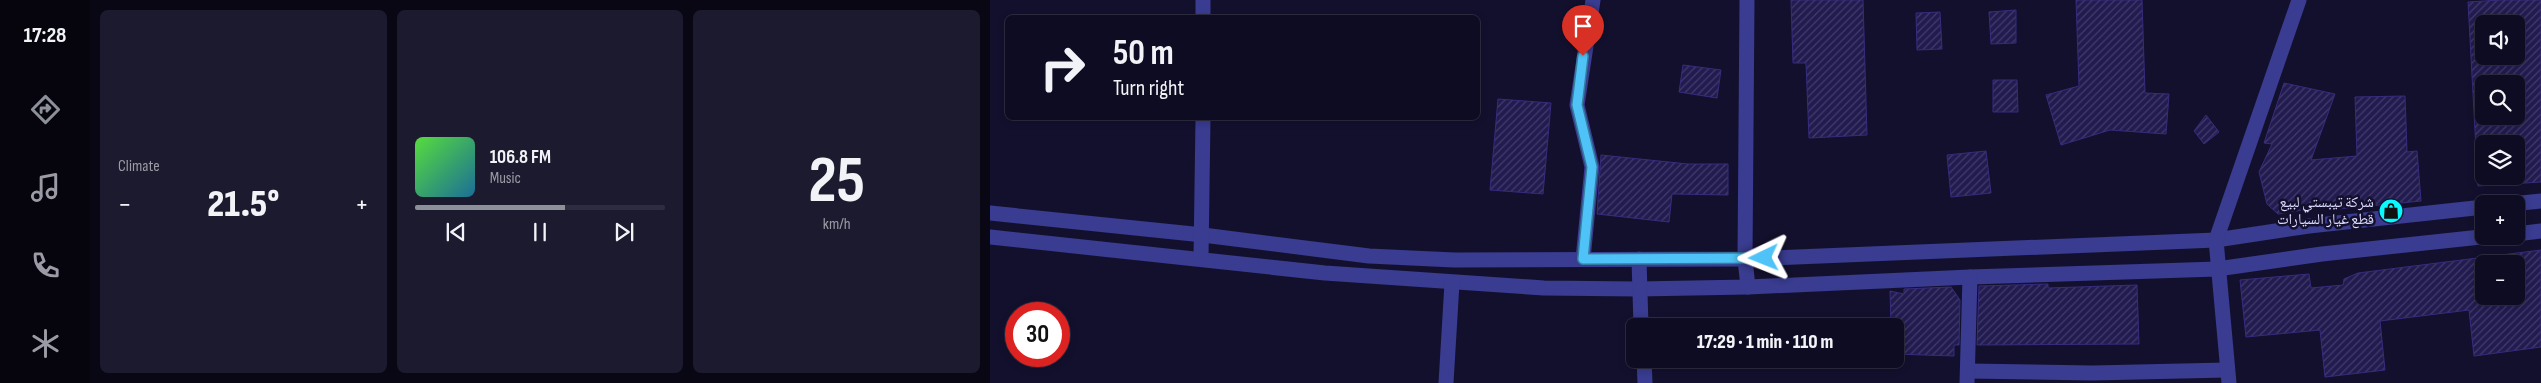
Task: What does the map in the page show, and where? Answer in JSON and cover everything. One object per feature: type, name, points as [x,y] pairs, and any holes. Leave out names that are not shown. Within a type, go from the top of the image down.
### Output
[{"type":"street","points":[[1203,0],[1203,15]]},
{"type":"street","points":[[1583,259],[1592,167],[1577,105],[1593,0]]},
{"type":"street","points":[[1747,0],[1745,259],[1748,287]]},
{"type":"street","points":[[1970,277],[1967,377],[2093,373],[2228,377],[2217,269],[2216,240],[2299,0]]},
{"type":"street","points":[[1201,258],[1203,234],[1203,120]]},
{"type":"street","points":[[2525,203],[2541,201]]},
{"type":"street","points":[[990,213],[1203,234],[1370,256],[1454,260],[1745,259],[2216,240],[2309,226],[2475,208]]},
{"type":"street","points":[[2525,233],[2541,231]]},
{"type":"street","points":[[990,237],[1201,258],[1325,273],[1544,288],[1638,289],[1748,287],[2217,269],[2322,254],[2475,238]]},
{"type":"street","points":[[1639,259],[1638,289],[1640,318]]},
{"type":"street","points":[[1446,383],[1452,283]]},
{"type":"street","points":[[1644,368],[1645,383]]},
{"type":"building","points":[[1791,0],[1863,0],[1867,135],[1809,138],[1806,63],[1793,63]]},
{"type":"building","points":[[2076,0],[2142,0],[2145,93],[2169,94],[2166,134],[2110,130],[2061,145],[2046,95],[2079,86]]},
{"type":"building","points":[[2541,0],[2541,182],[2525,183],[2525,135],[2475,135],[2468,2]]},
{"type":"building","points":[[2016,10],[2016,43],[1991,44],[1989,12]]},
{"type":"building","points":[[1940,12],[1942,49],[1917,50],[1916,13]]},
{"type":"building","points":[[1683,65],[1721,70],[1717,98],[1679,92]]},
{"type":"building","points":[[1993,80],[2017,80],[2018,112],[1993,112]]},
{"type":"building","points":[[2284,83],[2335,94],[2311,160],[2357,156],[2355,97],[2405,96],[2407,152],[2417,151],[2421,201],[2328,210],[2328,206],[2278,214],[2267,204],[2259,172],[2272,144],[2264,143]]},
{"type":"building","points":[[1498,99],[1551,103],[1543,194],[1490,190]]},
{"type":"building","points":[[2206,115],[2219,132],[2204,144],[2194,131]]},
{"type":"building","points":[[1986,151],[1991,193],[1951,197],[1947,155]]},
{"type":"building","points":[[1601,155],[1688,164],[1728,164],[1728,195],[1672,194],[1669,222],[1597,214]]},
{"type":"building","points":[[2541,250],[2541,347],[2474,356],[2469,310],[2380,321],[2385,370],[2325,377],[2320,330],[2246,337],[2240,280],[2309,274],[2311,288],[2343,285],[2344,279],[2358,273],[2475,258],[2475,305],[2525,305],[2525,255],[2501,255]]},
{"type":"building","points":[[2048,284],[2048,288],[2137,285],[2139,344],[1977,345],[1979,286]]},
{"type":"building","points":[[1951,287],[1960,300],[1959,345],[1954,345],[1954,356],[1904,354],[1904,318],[1891,318],[1890,291],[1904,294],[1904,289]]},
{"type":"place","name":"شركة تيبستي لبيع قطع غيار السيارات","points":[[2391,211]]},
{"type":"route","points":[[1583,56],[1577,105],[1582,133],[1589,151],[1592,167],[1583,259],[1764,258]]}]
